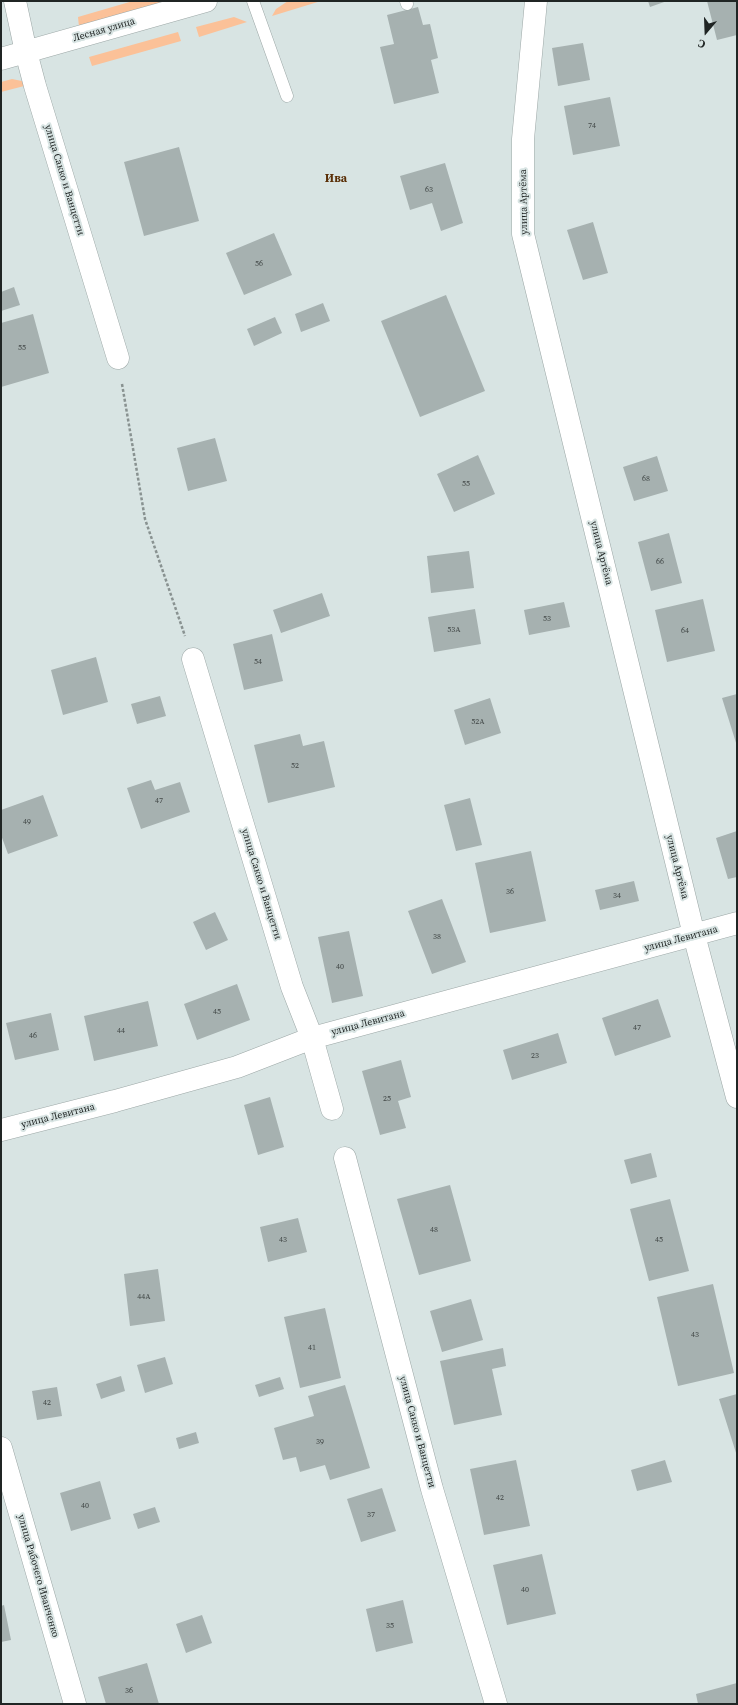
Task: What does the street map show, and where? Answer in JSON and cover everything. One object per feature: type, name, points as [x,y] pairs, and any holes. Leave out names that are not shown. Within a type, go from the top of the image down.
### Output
[{"type":"street","name":"улица Сакко и Ванцетти","points":[[15,1],[26,52],[118,358]]},
{"type":"street","name":"Лесная улица","points":[[1,59],[206,1]]},
{"type":"street","name":"улица Артёма","points":[[536,1],[523,139],[523,234],[694,935],[737,1097]]},
{"type":"street","name":"улица Сакко и Ванцетти","points":[[193,659],[292,987],[312,1038],[332,1109]]},
{"type":"street","name":"улица Левитана","points":[[1,1130],[116,1101],[237,1067],[312,1038],[737,923]]},
{"type":"street","name":"улица Сакко и Ванцетти","points":[[345,1158],[432,1488],[496,1704]]},
{"type":"street","name":"улица Рабочего Иванченко","points":[[1,1448],[74,1704]]},
{"type":"lane","points":[[253,1],[288,96]]},
{"type":"path","points":[[118,358],[145,519],[193,659]]},
{"type":"shaded area","points":[[133,1],[167,1],[79,27],[78,17]]},
{"type":"shaded area","points":[[288,1],[321,1],[272,16],[276,9]]},
{"type":"shaded area","points":[[234,17],[247,22],[199,37],[196,27]]},
{"type":"shaded area","points":[[178,32],[181,41],[92,66],[89,57]]},
{"type":"shaded area","points":[[12,79],[27,82],[28,85],[1,92],[1,82]]},
{"type":"building","points":[[648,1],[667,1],[650,7]]},
{"type":"building","points":[[707,1],[737,1],[737,35],[717,40]]},
{"type":"building","points":[[418,7],[423,25],[430,24],[438,58],[431,60],[439,93],[394,104],[380,47],[394,44],[387,15]]},
{"type":"building","points":[[583,43],[590,80],[558,86],[552,48]]},
{"type":"building","points":[[610,97],[620,146],[573,155],[564,106]]},
{"type":"building","points":[[179,147],[199,221],[144,236],[124,162]]},
{"type":"building","points":[[445,163],[463,223],[441,231],[432,203],[410,210],[400,176]]},
{"type":"building","points":[[593,222],[608,273],[583,280],[567,230]]},
{"type":"building","points":[[274,233],[292,275],[244,295],[226,253]]},
{"type":"building","points":[[14,287],[20,305],[1,311],[1,292]]},
{"type":"building","points":[[446,295],[485,391],[420,417],[381,321]]},
{"type":"building","points":[[323,303],[330,321],[301,332],[295,314]]},
{"type":"building","points":[[33,314],[49,373],[1,387],[1,323]]},
{"type":"building","points":[[275,317],[282,333],[254,346],[247,329]]},
{"type":"building","points":[[215,438],[227,481],[188,491],[177,448]]},
{"type":"building","points":[[478,455],[495,494],[454,512],[437,474]]},
{"type":"building","points":[[657,456],[668,491],[634,501],[623,467]]},
{"type":"building","points":[[669,533],[682,583],[651,591],[638,542]]},
{"type":"building","points":[[469,551],[474,588],[431,593],[427,556]]},
{"type":"building","points":[[322,593],[330,616],[281,633],[273,610]]},
{"type":"building","points":[[703,599],[715,651],[667,662],[655,610]]},
{"type":"building","points":[[564,602],[570,627],[529,635],[524,610]]},
{"type":"building","points":[[475,609],[481,644],[434,652],[428,617]]},
{"type":"building","points":[[272,634],[283,681],[244,690],[233,644]]},
{"type":"building","points":[[96,657],[108,702],[63,715],[51,670]]},
{"type":"building","points":[[737,694],[737,746],[722,698]]},
{"type":"building","points":[[160,696],[166,716],[137,724],[131,704]]},
{"type":"building","points":[[490,698],[501,733],[465,745],[454,710]]},
{"type":"building","points":[[300,734],[303,746],[324,741],[335,787],[268,803],[254,745]]},
{"type":"building","points":[[151,780],[155,790],[180,782],[190,812],[141,829],[127,788]]},
{"type":"building","points":[[43,795],[58,836],[8,854],[1,835],[1,810]]},
{"type":"building","points":[[470,798],[482,845],[456,851],[444,805]]},
{"type":"building","points":[[737,831],[737,877],[728,879],[716,838]]},
{"type":"building","points":[[531,851],[546,921],[490,933],[475,863]]},
{"type":"building","points":[[634,881],[639,901],[600,910],[595,890]]},
{"type":"building","points":[[442,899],[466,962],[432,974],[408,911]]},
{"type":"building","points":[[215,912],[228,940],[206,950],[193,922]]},
{"type":"building","points":[[349,931],[363,996],[332,1003],[318,937]]},
{"type":"building","points":[[237,984],[250,1020],[197,1040],[184,1004]]},
{"type":"building","points":[[658,999],[671,1037],[615,1056],[602,1018]]},
{"type":"building","points":[[148,1001],[158,1046],[94,1061],[84,1016]]},
{"type":"building","points":[[51,1013],[59,1050],[15,1060],[6,1023]]},
{"type":"building","points":[[558,1033],[567,1063],[512,1080],[503,1050]]},
{"type":"building","points":[[401,1060],[411,1097],[398,1101],[406,1128],[380,1135],[362,1071]]},
{"type":"building","points":[[270,1097],[284,1147],[258,1155],[244,1105]]},
{"type":"building","points":[[651,1153],[657,1177],[631,1184],[624,1160]]},
{"type":"building","points":[[450,1185],[471,1261],[419,1275],[397,1199]]},
{"type":"building","points":[[670,1199],[689,1271],[649,1281],[630,1209]]},
{"type":"building","points":[[298,1218],[307,1252],[268,1262],[260,1227]]},
{"type":"building","points":[[158,1269],[165,1321],[130,1326],[124,1274]]},
{"type":"building","points":[[713,1284],[734,1373],[678,1386],[657,1297]]},
{"type":"building","points":[[471,1299],[483,1340],[442,1352],[430,1311]]},
{"type":"building","points":[[325,1308],[341,1378],[300,1388],[284,1317]]},
{"type":"building","points":[[503,1348],[506,1366],[492,1369],[502,1415],[454,1425],[440,1361]]},
{"type":"building","points":[[165,1357],[173,1384],[145,1393],[137,1365]]},
{"type":"building","points":[[121,1376],[125,1391],[101,1399],[96,1384]]},
{"type":"building","points":[[280,1377],[284,1389],[259,1397],[255,1385]]},
{"type":"building","points":[[345,1385],[370,1468],[330,1480],[325,1465],[300,1472],[296,1457],[283,1460],[274,1428],[314,1416],[308,1396]]},
{"type":"building","points":[[57,1387],[62,1416],[37,1420],[32,1391]]},
{"type":"building","points":[[737,1394],[737,1456],[719,1399]]},
{"type":"building","points":[[196,1432],[199,1443],[179,1449],[176,1438]]},
{"type":"building","points":[[516,1460],[530,1526],[484,1535],[470,1469]]},
{"type":"building","points":[[665,1460],[672,1482],[637,1491],[631,1470]]},
{"type":"building","points":[[100,1481],[111,1519],[71,1531],[60,1493]]},
{"type":"building","points":[[382,1488],[396,1531],[361,1542],[347,1499]]},
{"type":"building","points":[[155,1507],[160,1522],[138,1529],[133,1514]]},
{"type":"building","points":[[542,1554],[556,1614],[507,1625],[493,1565]]},
{"type":"building","points":[[403,1600],[413,1643],[376,1652],[366,1609]]},
{"type":"building","points":[[4,1605],[11,1640],[1,1642],[1,1606]]},
{"type":"building","points":[[202,1615],[212,1643],[186,1653],[176,1624]]},
{"type":"building","points":[[147,1663],[159,1704],[106,1704],[98,1677]]},
{"type":"building","points":[[737,1683],[737,1704],[698,1704],[696,1694]]},
{"type":"district","name":"Ива","points":[[336,179]]}]
